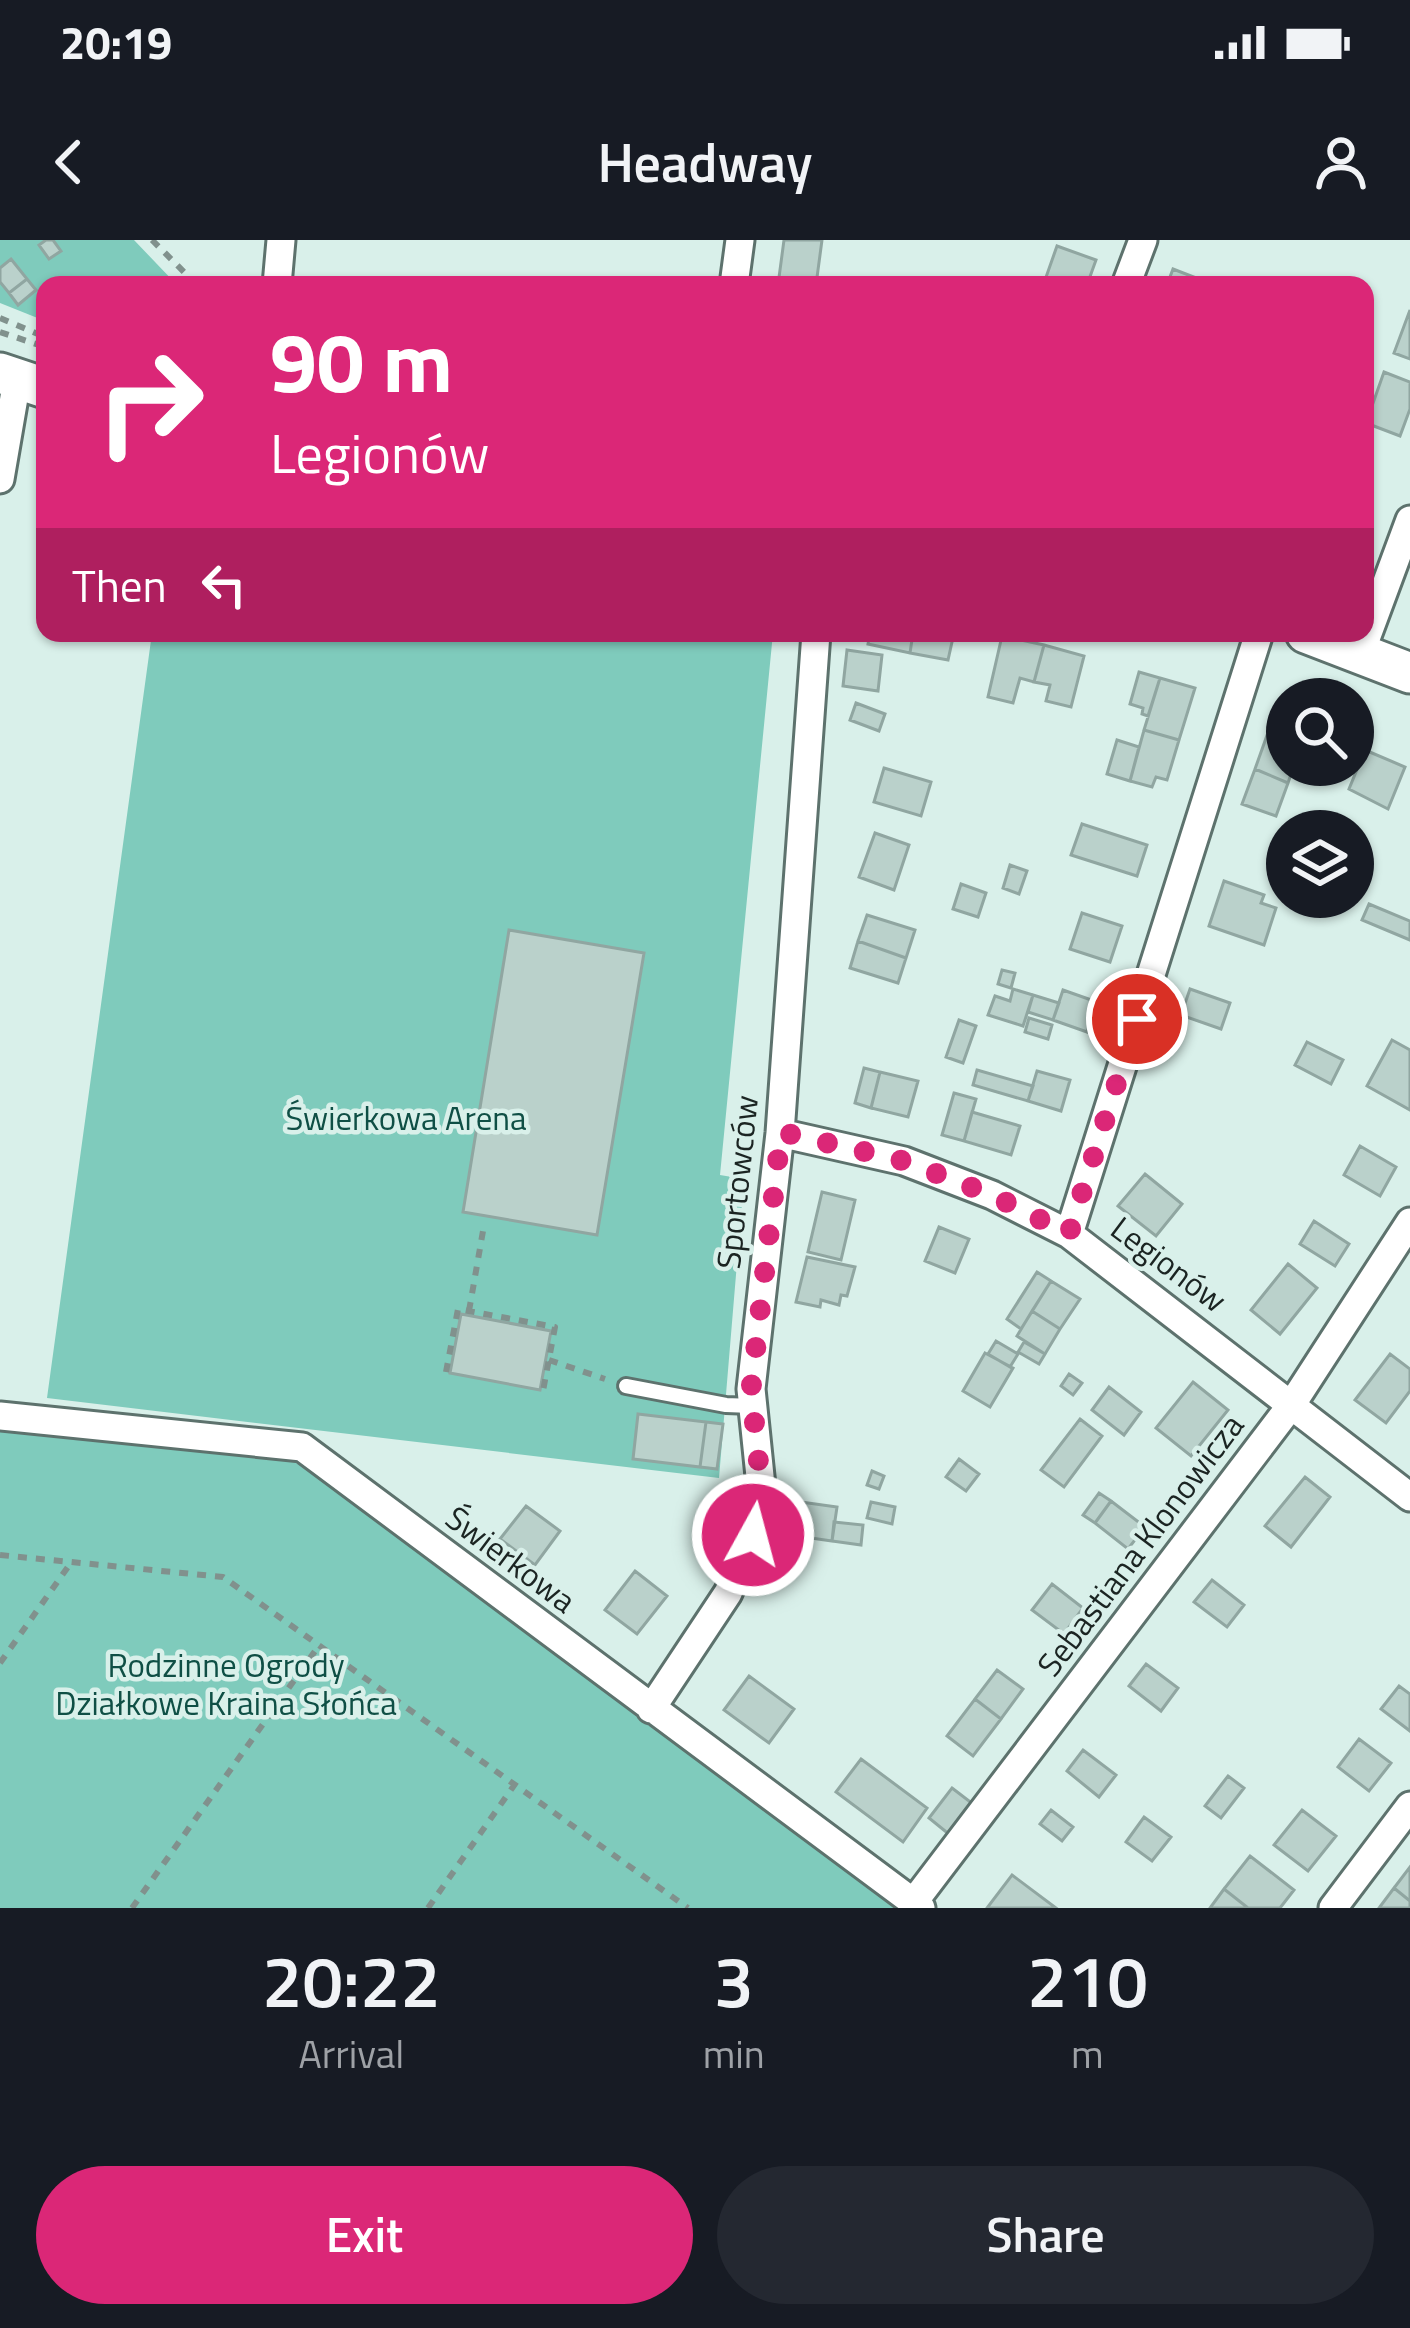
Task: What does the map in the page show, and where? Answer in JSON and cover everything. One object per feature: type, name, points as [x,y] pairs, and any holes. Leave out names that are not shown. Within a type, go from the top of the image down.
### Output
[{"type":"street","points":[[278,276],[280,240]]},
{"type":"street","points":[[735,276],[740,240]]},
{"type":"street","points":[[1129,276],[1143,240]]},
{"type":"street","points":[[0,479],[21,380]]},
{"type":"street","points":[[1374,617],[1410,520]]},
{"type":"street","name":"Sportowców","points":[[651,1709],[728,1593],[753,1535],[761,1486],[751,1389],[781,1132],[815,642]]},
{"type":"street","points":[[1069,1234],[1256,642]]},
{"type":"street","points":[[1332,642],[1410,674]]},
{"type":"street","points":[[1361,652],[1365,642]]},
{"type":"street","name":"Legionów","points":[[781,1132],[904,1161],[992,1195],[1069,1234],[1410,1497]]},
{"type":"street","name":"Sebastiana Klonowicza","points":[[917,1905],[1292,1404],[1410,1222]]},
{"type":"street","name":"Świerkowa","points":[[0,1416],[302,1448],[917,1905]]},
{"type":"street","points":[[1333,1908],[1410,1806]]},
{"type":"lane","points":[[626,1386],[752,1406]]},
{"type":"path","points":[[152,240],[188,276]]},
{"type":"path","points":[[0,318],[36,333]]},
{"type":"path","points":[[0,332],[36,343]]},
{"type":"path","points":[[469,1311],[483,1231]]},
{"type":"path","points":[[446,1372],[458,1309],[469,1311],[555,1327],[543,1390]]},
{"type":"path","points":[[549,1360],[626,1386]]},
{"type":"path","points":[[0,1555],[223,1577],[688,1908]]},
{"type":"path","points":[[0,1663],[70,1564]]},
{"type":"path","points":[[132,1908],[320,1644]]},
{"type":"path","points":[[428,1908],[515,1784]]},
{"type":"green space","points":[[0,240],[134,240],[168,276],[36,276],[36,317],[0,303]]},
{"type":"green space","name":"Świerkowa Arena","points":[[151,642],[772,642],[720,1175],[744,1179],[719,1478],[47,1398]]},
{"type":"green space","name":"Rodzinne Ogrody Działkowe Kraina Słońca","points":[[0,1429],[298,1459],[896,1908],[0,1908]]},
{"type":"building","points":[[53,240],[61,251],[49,259],[39,245]]},
{"type":"building","points":[[784,240],[822,240],[817,276],[779,276]]},
{"type":"building","points":[[1057,246],[1096,260],[1090,276],[1046,276]]},
{"type":"building","points":[[11,259],[27,279],[9,293],[0,282],[0,268]]},
{"type":"building","points":[[27,279],[36,290],[18,305],[9,293]]},
{"type":"building","points":[[1410,310],[1410,359],[1394,353]]},
{"type":"building","points":[[1384,372],[1410,382],[1410,409],[1400,436],[1374,426],[1374,400]]},
{"type":"building","points":[[868,642],[912,642],[910,653]]},
{"type":"building","points":[[912,642],[952,642],[948,660],[910,653]]},
{"type":"building","points":[[1001,642],[1044,645],[1034,682],[1020,678],[1013,703],[988,697]]},
{"type":"building","points":[[1044,645],[1084,656],[1071,707],[1046,701],[1050,685],[1034,682]]},
{"type":"building","points":[[847,650],[882,655],[878,691],[843,686]]},
{"type":"building","points":[[1139,672],[1160,678],[1148,716],[1142,714],[1143,708],[1130,704]]},
{"type":"building","points":[[1160,678],[1195,688],[1179,740],[1144,730]]},
{"type":"building","points":[[856,703],[885,714],[879,731],[850,720]]},
{"type":"building","points":[[1144,730],[1179,740],[1167,780],[1156,777],[1152,787],[1130,781]]},
{"type":"building","points":[[1266,738],[1266,774],[1255,769]]},
{"type":"building","points":[[1117,740],[1139,747],[1130,781],[1107,774]]},
{"type":"building","points":[[1374,754],[1405,767],[1388,809],[1349,789],[1374,786]]},
{"type":"building","points":[[884,768],[931,782],[921,816],[874,802]]},
{"type":"building","points":[[1255,769],[1266,774],[1266,786],[1287,786],[1278,810],[1266,812],[1242,804]]},
{"type":"building","points":[[1082,824],[1147,845],[1137,876],[1071,855]]},
{"type":"building","points":[[875,833],[909,845],[894,890],[859,877]]},
{"type":"building","points":[[1010,865],[1027,871],[1019,894],[1003,888]]},
{"type":"building","points":[[1224,881],[1264,895],[1261,903],[1266,905],[1266,918],[1273,918],[1264,945],[1209,926]]},
{"type":"building","points":[[961,884],[986,893],[978,917],[953,909]]},
{"type":"building","points":[[1374,906],[1410,921],[1410,940],[1362,920],[1374,918]]},
{"type":"building","points":[[1082,913],[1122,926],[1110,962],[1070,949]]},
{"type":"building","points":[[867,915],[915,930],[906,958],[858,941]]},
{"type":"building","points":[[509,930],[644,953],[597,1235],[463,1212]]},
{"type":"building","points":[[858,941],[906,958],[898,983],[850,968]]},
{"type":"building","points":[[1002,970],[1015,973],[1011,988],[998,984]]},
{"type":"building","points":[[1013,989],[1033,995],[1023,1026],[988,1015],[995,996],[1010,1001]]},
{"type":"building","points":[[1190,989],[1230,1003],[1221,1029],[1181,1015]]},
{"type":"building","points":[[1063,990],[1097,1002],[1087,1032],[1053,1020]]},
{"type":"building","points":[[1033,995],[1059,1003],[1053,1020],[1028,1012]]},
{"type":"building","points":[[1029,1018],[1052,1025],[1048,1039],[1025,1032]]},
{"type":"building","points":[[959,1020],[976,1026],[963,1063],[946,1057]]},
{"type":"building","points":[[1392,1040],[1410,1050],[1410,1110],[1367,1086]]},
{"type":"building","points":[[1307,1042],[1343,1060],[1331,1084],[1295,1065]]},
{"type":"building","points":[[864,1068],[880,1072],[871,1108],[855,1103]]},
{"type":"building","points":[[977,1070],[1033,1086],[1028,1101],[973,1085]]},
{"type":"building","points":[[1037,1071],[1070,1080],[1061,1111],[1028,1101]]},
{"type":"building","points":[[880,1072],[918,1081],[908,1117],[871,1108]]},
{"type":"building","points":[[954,1093],[976,1099],[964,1141],[942,1135]]},
{"type":"building","points":[[972,1112],[1020,1126],[1011,1155],[964,1141]]},
{"type":"building","points":[[1360,1146],[1396,1167],[1380,1196],[1344,1175]]},
{"type":"building","points":[[1145,1174],[1182,1204],[1156,1236],[1118,1206]]},
{"type":"building","points":[[822,1192],[855,1200],[841,1260],[808,1252]]},
{"type":"building","points":[[1314,1221],[1349,1244],[1335,1266],[1300,1244]]},
{"type":"building","points":[[939,1227],[969,1239],[955,1273],[925,1261]]},
{"type":"building","points":[[807,1257],[855,1267],[847,1296],[841,1295],[839,1305],[821,1300],[820,1307],[796,1302]]},
{"type":"building","points":[[1288,1264],[1317,1288],[1280,1334],[1251,1310]]},
{"type":"building","points":[[1037,1272],[1051,1281],[1021,1329],[1007,1319]]},
{"type":"building","points":[[1051,1281],[1080,1299],[1060,1329],[1032,1311]]},
{"type":"building","points":[[1032,1311],[1060,1329],[1045,1354],[1017,1336]]},
{"type":"building","points":[[461,1314],[551,1331],[540,1390],[450,1373]]},
{"type":"building","points":[[996,1341],[1018,1354],[1010,1367],[988,1354]]},
{"type":"building","points":[[1024,1342],[1045,1354],[1039,1364],[1018,1352]]},
{"type":"building","points":[[985,1353],[1013,1368],[990,1407],[963,1391]]},
{"type":"building","points":[[1390,1354],[1410,1369],[1410,1391],[1386,1423],[1355,1400]]},
{"type":"building","points":[[1069,1374],[1082,1383],[1073,1395],[1061,1386]]},
{"type":"building","points":[[1193,1382],[1228,1410],[1191,1456],[1156,1428]]},
{"type":"building","points":[[1109,1387],[1141,1412],[1124,1435],[1092,1410]]},
{"type":"building","points":[[638,1414],[706,1422],[700,1467],[633,1459]]},
{"type":"building","points":[[1080,1419],[1102,1436],[1064,1487],[1041,1470]]},
{"type":"building","points":[[706,1422],[723,1424],[717,1469],[700,1467]]},
{"type":"building","points":[[959,1459],[979,1474],[966,1491],[946,1477]]},
{"type":"building","points":[[872,1471],[884,1476],[879,1489],[867,1485]]},
{"type":"building","points":[[1305,1477],[1330,1497],[1291,1547],[1265,1526]]},
{"type":"building","points":[[1099,1493],[1111,1501],[1095,1523],[1083,1515]]},
{"type":"building","points":[[1111,1501],[1145,1527],[1128,1549],[1095,1523]]},
{"type":"building","points":[[801,1502],[837,1507],[832,1541],[797,1536]]},
{"type":"building","points":[[871,1502],[895,1507],[892,1524],[867,1518]]},
{"type":"building","points":[[526,1506],[560,1531],[535,1565],[500,1539]]},
{"type":"building","points":[[834,1522],[863,1525],[861,1545],[832,1541]]},
{"type":"building","points":[[635,1571],[667,1596],[637,1634],[605,1610]]},
{"type":"building","points":[[1212,1580],[1244,1605],[1227,1627],[1194,1602]]},
{"type":"building","points":[[1052,1584],[1083,1608],[1064,1634],[1032,1610]]},
{"type":"building","points":[[1146,1664],[1178,1688],[1161,1711],[1129,1686]]},
{"type":"building","points":[[997,1670],[1023,1689],[1001,1719],[975,1699]]},
{"type":"building","points":[[749,1676],[794,1709],[769,1743],[724,1710]]},
{"type":"building","points":[[1399,1686],[1410,1694],[1410,1731],[1381,1709]]},
{"type":"building","points":[[975,1699],[1001,1719],[973,1756],[947,1736]]},
{"type":"building","points":[[1359,1739],[1391,1763],[1369,1791],[1338,1767]]},
{"type":"building","points":[[1083,1750],[1116,1775],[1099,1797],[1067,1771]]},
{"type":"building","points":[[861,1759],[927,1808],[903,1842],[836,1792]]},
{"type":"building","points":[[1228,1776],[1244,1788],[1221,1818],[1205,1806]]},
{"type":"building","points":[[952,1788],[973,1804],[950,1835],[929,1818]]},
{"type":"building","points":[[1051,1810],[1073,1827],[1062,1841],[1040,1824]]},
{"type":"building","points":[[1302,1810],[1336,1836],[1308,1871],[1274,1845]]},
{"type":"building","points":[[1144,1817],[1171,1837],[1152,1861],[1126,1842]]},
{"type":"building","points":[[1250,1856],[1294,1890],[1280,1908],[1248,1908],[1224,1889]]},
{"type":"building","points":[[1410,1867],[1410,1901],[1394,1888]]},
{"type":"building","points":[[1012,1875],[1056,1908],[987,1908]]},
{"type":"building","points":[[1394,1888],[1410,1901],[1410,1908],[1379,1908]]},
{"type":"building","points":[[1224,1889],[1248,1908],[1210,1908]]},
{"type":"route","points":[[753,1535],[761,1486],[751,1389],[781,1132],[904,1161],[992,1195],[1069,1234],[1137,1019]]}]
